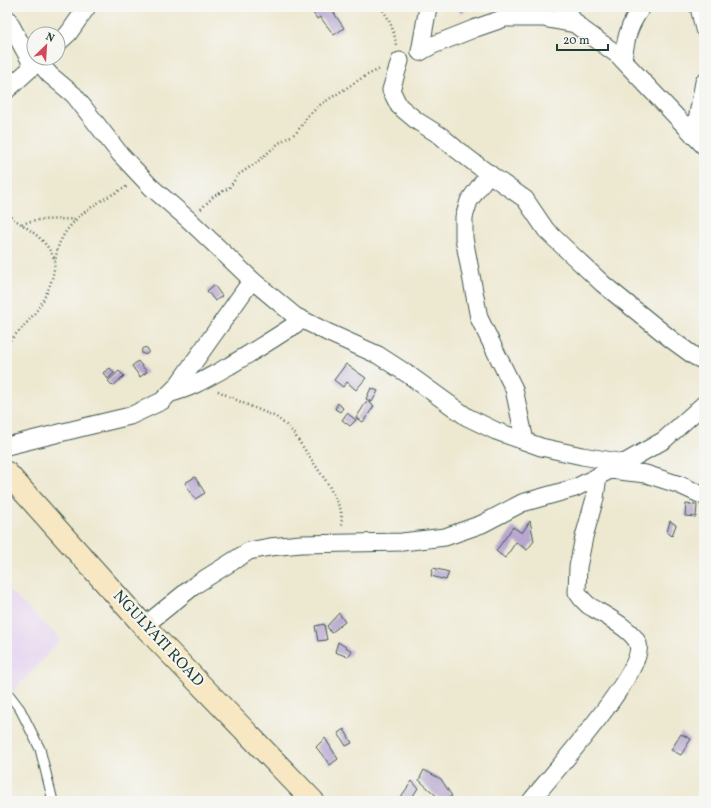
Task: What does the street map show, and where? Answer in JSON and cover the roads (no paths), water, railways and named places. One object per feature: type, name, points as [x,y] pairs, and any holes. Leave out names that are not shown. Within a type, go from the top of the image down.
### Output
[{"type":"main road","name":"NGULYATI ROAD","points":[[7,473],[144,626],[313,801]]},
{"type":"street","points":[[66,36],[87,7]]},
{"type":"street","points":[[428,7],[420,52],[433,45],[505,18],[543,18],[575,24],[618,55],[699,141]]},
{"type":"street","points":[[562,7],[580,28]]},
{"type":"street","points":[[623,60],[627,33],[642,7]]},
{"type":"street","points":[[698,7],[704,29]]},
{"type":"street","points":[[7,18],[26,45]]},
{"type":"street","points":[[398,62],[391,90],[399,106],[417,121],[441,136],[456,149],[526,199],[546,230],[570,254],[603,284],[672,340],[694,356],[704,361]]},
{"type":"street","points":[[7,90],[34,66]]},
{"type":"street","points":[[42,66],[74,95],[120,154],[142,178],[188,219],[252,280],[295,316],[378,355],[409,375],[467,417],[496,431],[541,447],[582,456],[611,470],[646,474],[680,485],[704,496]]},
{"type":"street","points":[[699,141],[704,82]]},
{"type":"street","points":[[489,173],[469,201],[464,217],[464,238],[479,318],[514,389],[525,441]]},
{"type":"street","points":[[7,446],[130,416],[162,401],[177,386],[252,280]]},
{"type":"street","points":[[170,393],[184,390],[199,383],[259,348],[302,320]]},
{"type":"street","points":[[144,626],[195,585],[249,552],[270,547],[301,544],[402,542],[445,536],[482,524],[522,503],[575,488],[611,470],[664,440],[704,404]]},
{"type":"street","points":[[531,801],[612,702],[632,668],[638,654],[638,645],[632,635],[588,605],[577,592],[578,567],[584,537],[595,498],[611,470]]},
{"type":"lane","points":[[7,692],[20,709],[40,749],[53,801]]}]
